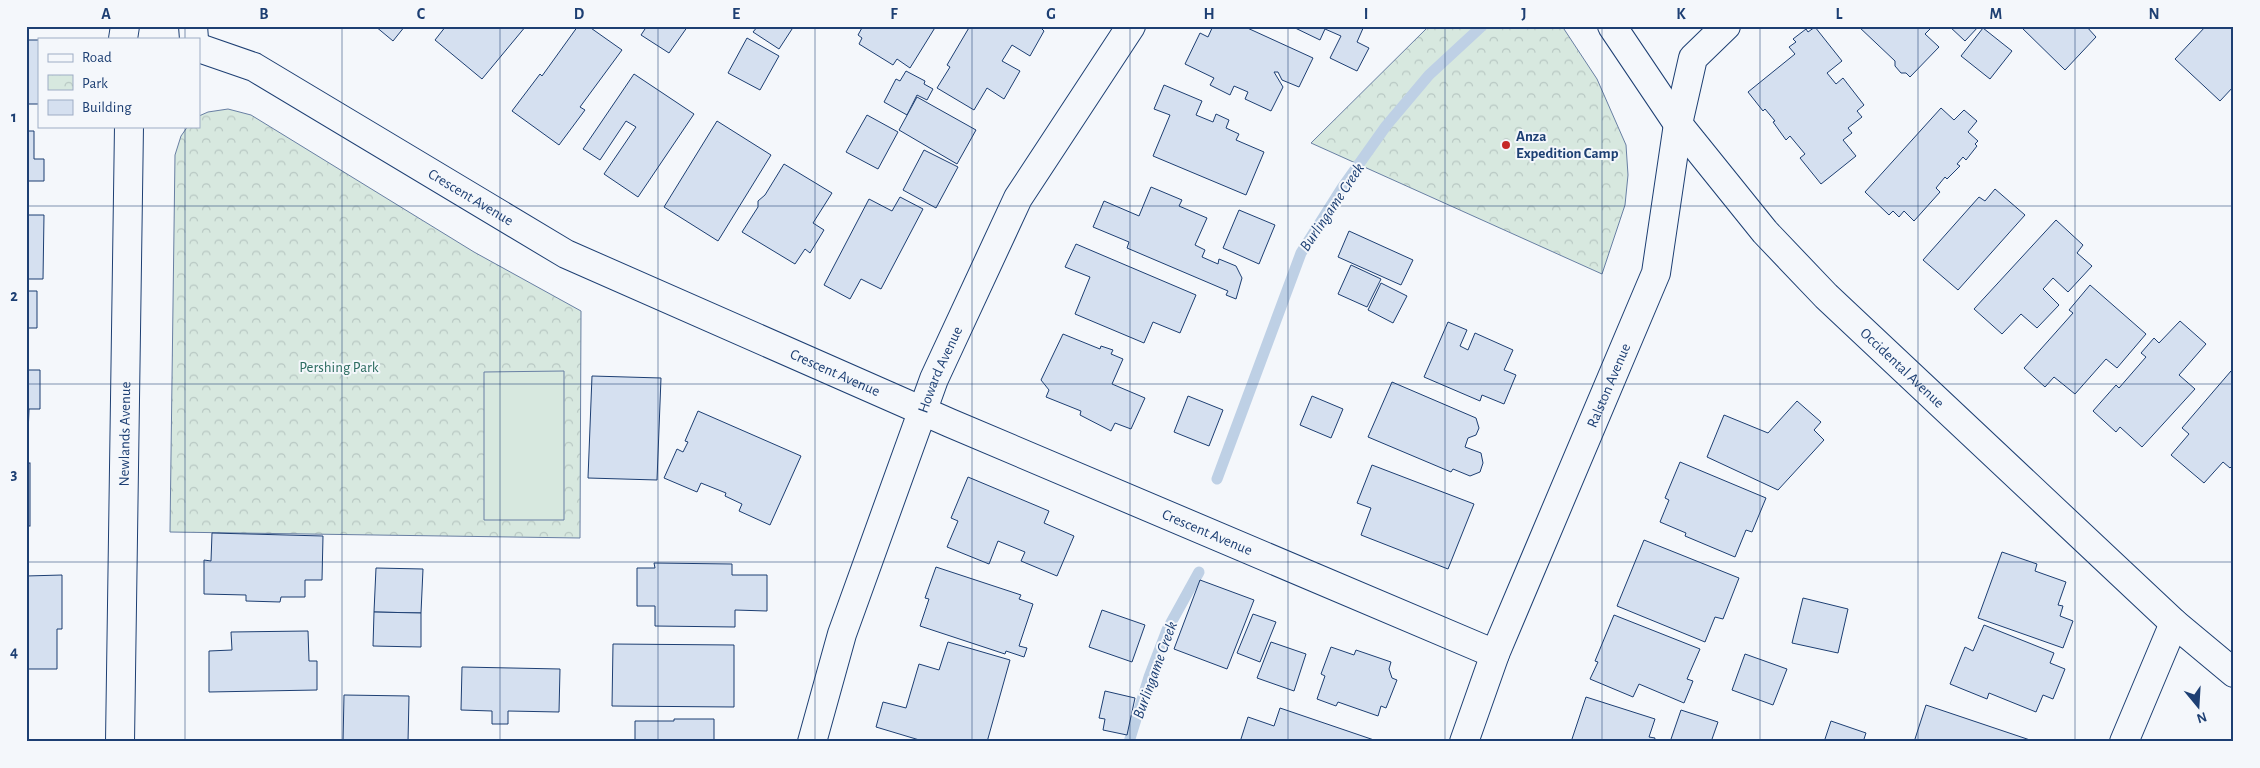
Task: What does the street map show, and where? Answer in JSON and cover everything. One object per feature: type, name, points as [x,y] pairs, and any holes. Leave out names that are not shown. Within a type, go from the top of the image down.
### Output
[{"type":"street","name":"Howard Avenue","points":[[812,742],[842,634],[921,410],[1018,198],[1131,26]]},
{"type":"street","name":"Occidental Avenue","points":[[1612,26],[1678,124],[1765,232],[1826,296],[2174,623],[2234,672]]},
{"type":"street","name":"Ralston Avenue","points":[[1464,742],[1495,654],[1656,273],[1678,124],[1693,58],[1726,26]]},
{"type":"street","name":"Crescent Avenue","points":[[200,48],[254,67],[566,254],[921,410],[1495,654]]},
{"type":"street","name":"Newlands Avenue","points":[[120,742],[130,128]]},
{"type":"street","points":[[2124,742],[2174,623]]},
{"type":"green space","points":[[1429,26],[1562,26],[1597,79],[1626,145],[1628,175],[1625,205],[1602,274],[1311,143]]},
{"type":"green space","name":"Pershing Park","points":[[228,109],[251,115],[474,252],[581,311],[580,538],[170,532],[175,155],[181,136],[187,128],[200,128],[200,116],[208,112]]},
{"type":"green space","points":[[564,371],[564,520],[484,520],[484,372]]},
{"type":"building","points":[[375,26],[405,26],[393,41]]},
{"type":"building","points":[[446,26],[526,26],[482,79],[435,40]]},
{"type":"building","points":[[578,26],[588,26],[622,50],[580,107],[585,110],[559,145],[512,111],[540,74],[542,76]]},
{"type":"building","points":[[647,26],[688,26],[669,53],[641,35]]},
{"type":"building","points":[[758,26],[794,26],[779,49],[753,32]]},
{"type":"building","points":[[863,26],[936,26],[910,68],[897,59],[893,65],[859,44],[862,38],[858,35]]},
{"type":"building","points":[[970,26],[1039,26],[1044,31],[1030,56],[1012,45],[1002,61],[1020,71],[1004,99],[987,88],[974,110],[937,88],[950,67],[947,65]]},
{"type":"building","points":[[1213,26],[1243,26],[1313,58],[1299,87],[1282,80],[1278,72],[1274,72],[1283,87],[1271,111],[1245,99],[1248,92],[1234,86],[1230,95],[1210,85],[1214,78],[1185,64],[1200,33],[1208,37]]},
{"type":"building","points":[[1291,26],[1364,26],[1357,42],[1369,48],[1357,71],[1330,58],[1341,36],[1325,29],[1320,40]]},
{"type":"building","points":[[1858,26],[1933,26],[1925,34],[1939,47],[1910,77],[1906,73],[1901,73],[1895,66],[1895,61]]},
{"type":"building","points":[[1949,26],[1979,26],[1965,41]]},
{"type":"building","points":[[2020,26],[2086,26],[2096,37],[2065,70]]},
{"type":"building","points":[[2206,26],[2234,26],[2234,86],[2220,101],[2175,59]]},
{"type":"building","points":[[1815,27],[1842,61],[1827,73],[1836,84],[1843,78],[1864,105],[1857,111],[1862,117],[1848,128],[1852,133],[1843,140],[1856,156],[1821,184],[1800,158],[1805,154],[1790,136],[1786,140],[1773,122],[1775,121],[1765,109],[1763,111],[1748,92],[1795,54],[1789,47],[1796,42],[1793,39],[1806,29],[1808,32]]},
{"type":"building","points":[[1983,28],[2012,51],[1990,79],[1961,56]]},
{"type":"building","points":[[747,38],[779,56],[760,90],[728,73]]},
{"type":"building","points":[[26,40],[38,40],[38,104],[26,104]]},
{"type":"building","points":[[906,71],[925,81],[924,84],[933,89],[927,100],[917,95],[907,115],[884,102],[896,79],[900,81]]},
{"type":"building","points":[[634,74],[694,114],[638,197],[604,174],[636,127],[626,121],[600,160],[583,149]]},
{"type":"building","points":[[1164,85],[1202,101],[1196,115],[1213,122],[1216,114],[1229,120],[1226,128],[1239,134],[1236,140],[1264,152],[1246,195],[1153,156],[1170,115],[1154,109]]},
{"type":"building","points":[[917,97],[976,130],[957,164],[899,130]]},
{"type":"building","points":[[1941,108],[1954,120],[1964,110],[1977,121],[1968,132],[1978,141],[1975,144],[1977,146],[1966,160],[1963,157],[1957,164],[1960,166],[1947,179],[1945,177],[1936,188],[1940,192],[1914,221],[1904,211],[1899,217],[1893,211],[1889,215],[1865,192]]},
{"type":"building","points":[[867,115],[898,132],[878,169],[846,152]]},
{"type":"building","points":[[717,121],[771,155],[718,241],[664,207]]},
{"type":"building","points":[[26,131],[34,131],[34,159],[44,159],[44,181],[26,181]]},
{"type":"building","points":[[924,150],[958,167],[936,208],[903,190]]},
{"type":"building","points":[[784,164],[832,193],[813,223],[824,230],[810,253],[805,249],[795,264],[742,232],[758,207],[758,201],[765,195]]},
{"type":"building","points":[[1151,187],[1182,200],[1179,206],[1207,218],[1195,245],[1205,250],[1202,257],[1218,264],[1219,259],[1236,266],[1242,278],[1236,299],[1226,295],[1228,291],[1127,248],[1129,242],[1093,227],[1104,201],[1139,216]]},
{"type":"building","points":[[1995,189],[2025,215],[1958,290],[1923,260],[1979,197],[1985,201]]},
{"type":"building","points":[[900,197],[923,209],[881,289],[861,279],[850,299],[824,285],[869,199],[892,211]]},
{"type":"building","points":[[1239,210],[1275,225],[1259,264],[1223,248]]},
{"type":"building","points":[[26,215],[44,215],[43,279],[26,279]]},
{"type":"building","points":[[2056,220],[2083,245],[2077,253],[2092,266],[2068,292],[2053,278],[2043,289],[2059,305],[2037,328],[2021,314],[2002,334],[1974,309]]},
{"type":"building","points":[[1349,231],[1413,260],[1401,285],[1338,257]]},
{"type":"building","points":[[1076,244],[1196,295],[1180,333],[1153,322],[1144,343],[1075,314],[1090,277],[1065,267]]},
{"type":"building","points":[[1351,265],[1381,279],[1367,307],[1338,294]]},
{"type":"building","points":[[1381,283],[1407,296],[1393,323],[1368,310]]},
{"type":"building","points":[[2090,285],[2146,334],[2117,368],[2106,359],[2075,394],[2054,377],[2045,387],[2024,368],[2073,313],[2069,310]]},
{"type":"building","points":[[26,291],[37,291],[37,328],[28,328],[28,351]]},
{"type":"building","points":[[2180,321],[2206,344],[2179,375],[2195,389],[2142,447],[2120,427],[2116,432],[2093,411],[2116,385],[2119,388],[2146,357],[2141,353],[2154,338],[2159,343]]},
{"type":"building","points":[[1448,322],[1467,330],[1460,346],[1468,350],[1475,333],[1513,350],[1504,370],[1516,375],[1504,404],[1482,395],[1480,401],[1424,377]]},
{"type":"building","points":[[1063,334],[1100,349],[1101,346],[1113,350],[1111,354],[1123,359],[1112,384],[1145,398],[1131,429],[1115,423],[1111,431],[1080,415],[1081,411],[1046,397],[1049,390],[1041,380]]},
{"type":"building","points":[[26,370],[40,370],[40,409],[29,409],[28,435],[26,435]]},
{"type":"building","points":[[2231,371],[2234,373],[2234,464],[2230,468],[2223,462],[2204,483],[2171,455],[2189,434],[2182,428]]},
{"type":"building","points":[[592,376],[661,378],[657,480],[588,478]]},
{"type":"building","points":[[1392,382],[1476,418],[1479,428],[1476,435],[1468,438],[1465,447],[1481,453],[1483,463],[1480,472],[1470,476],[1453,469],[1451,472],[1368,437]]},
{"type":"building","points":[[1188,396],[1223,410],[1209,446],[1174,432]]},
{"type":"building","points":[[1312,396],[1343,409],[1331,438],[1300,425]]},
{"type":"building","points":[[1797,401],[1821,422],[1814,430],[1824,440],[1778,490],[1707,457],[1724,415],[1768,433]]},
{"type":"building","points":[[698,411],[801,456],[770,525],[739,511],[742,504],[725,496],[726,493],[701,483],[697,492],[664,478],[677,449],[683,452],[688,442],[685,441]]},
{"type":"building","points":[[1680,462],[1766,498],[1752,532],[1746,530],[1735,557],[1685,536],[1686,533],[1660,522],[1669,500],[1665,498]]},
{"type":"building","points":[[26,463],[30,463],[30,526],[26,526]]},
{"type":"building","points":[[1372,465],[1474,504],[1448,569],[1361,535],[1371,508],[1357,503]]},
{"type":"building","points":[[968,477],[1049,511],[1044,523],[1074,536],[1057,576],[1021,561],[1025,552],[998,541],[989,564],[947,547],[958,521],[951,518]]},
{"type":"building","points":[[212,533],[323,536],[322,580],[305,580],[305,597],[281,597],[280,602],[246,601],[246,595],[204,594],[204,560],[211,561]]},
{"type":"building","points":[[1644,540],[1739,578],[1723,619],[1715,617],[1705,642],[1617,606]]},
{"type":"building","points":[[2002,552],[2037,564],[2035,571],[2066,582],[2058,605],[2063,606],[2060,616],[2073,621],[2063,648],[1978,618]]},
{"type":"building","points":[[654,563],[732,564],[732,575],[767,575],[767,611],[735,610],[735,627],[655,626],[655,606],[637,606],[637,568],[655,568]]},
{"type":"building","points":[[936,567],[1021,595],[1019,599],[1033,604],[1019,646],[1027,648],[1024,657],[1006,651],[1005,654],[920,626],[929,599],[925,598]]},
{"type":"building","points":[[376,568],[423,569],[421,613],[374,612]]},
{"type":"building","points":[[62,575],[62,629],[57,629],[57,669],[26,669],[26,576]]},
{"type":"building","points":[[1200,580],[1254,600],[1227,669],[1174,649]]},
{"type":"building","points":[[1803,598],[1848,609],[1838,653],[1792,643]]},
{"type":"building","points":[[1102,610],[1145,625],[1132,662],[1089,647]]},
{"type":"building","points":[[374,612],[421,613],[421,647],[373,646]]},
{"type":"building","points":[[1253,614],[1276,622],[1260,662],[1237,653]]},
{"type":"building","points":[[1614,615],[1700,649],[1687,679],[1693,681],[1684,703],[1639,684],[1633,697],[1590,679],[1598,662],[1595,661]]},
{"type":"building","points":[[1984,625],[2054,653],[2050,663],[2065,669],[2053,699],[2043,695],[2036,712],[1989,693],[1987,699],[1950,684],[1965,647],[1973,651]]},
{"type":"building","points":[[308,631],[309,661],[317,661],[317,690],[209,692],[209,651],[232,650],[231,632]]},
{"type":"building","points":[[948,642],[1010,660],[987,742],[926,742],[876,727],[883,702],[906,708],[919,664],[939,670]]},
{"type":"building","points":[[1271,642],[1306,654],[1294,691],[1257,678]]},
{"type":"building","points":[[613,644],[734,645],[734,707],[612,706]]},
{"type":"building","points":[[1331,647],[1354,655],[1356,650],[1391,662],[1389,669],[1392,678],[1397,680],[1386,708],[1381,706],[1378,716],[1338,702],[1336,706],[1317,699],[1325,676],[1321,674]]},
{"type":"building","points":[[1745,654],[1787,669],[1773,705],[1732,690]]},
{"type":"building","points":[[462,667],[560,669],[559,712],[508,711],[508,724],[492,724],[492,711],[461,710]]},
{"type":"building","points":[[1105,691],[1135,698],[1127,735],[1103,730],[1105,719],[1099,718]]},
{"type":"building","points":[[344,695],[409,696],[408,742],[343,742]]},
{"type":"building","points":[[1586,697],[1655,719],[1649,737],[1655,738],[1654,742],[1571,742]]},
{"type":"building","points":[[1926,705],[2033,741],[1914,742]]},
{"type":"building","points":[[1280,708],[1374,740],[1373,742],[1240,742],[1248,717],[1274,726]]},
{"type":"building","points":[[1681,710],[1718,722],[1711,742],[1670,742]]},
{"type":"building","points":[[674,719],[714,719],[714,742],[635,742],[635,721],[674,721]]},
{"type":"building","points":[[1831,721],[1866,733],[1863,742],[1824,742]]},
{"type":"waterway","name":"Burlingame Creek","points":[[1217,479],[1301,253],[1342,188],[1386,126],[1429,75],[1482,26]]},
{"type":"waterway","name":"Burlingame Creek","points":[[1129,742],[1149,677],[1167,630],[1199,572]]},
{"type":"place","name":"Anza Expedition Camp","points":[[1506,145]]}]
